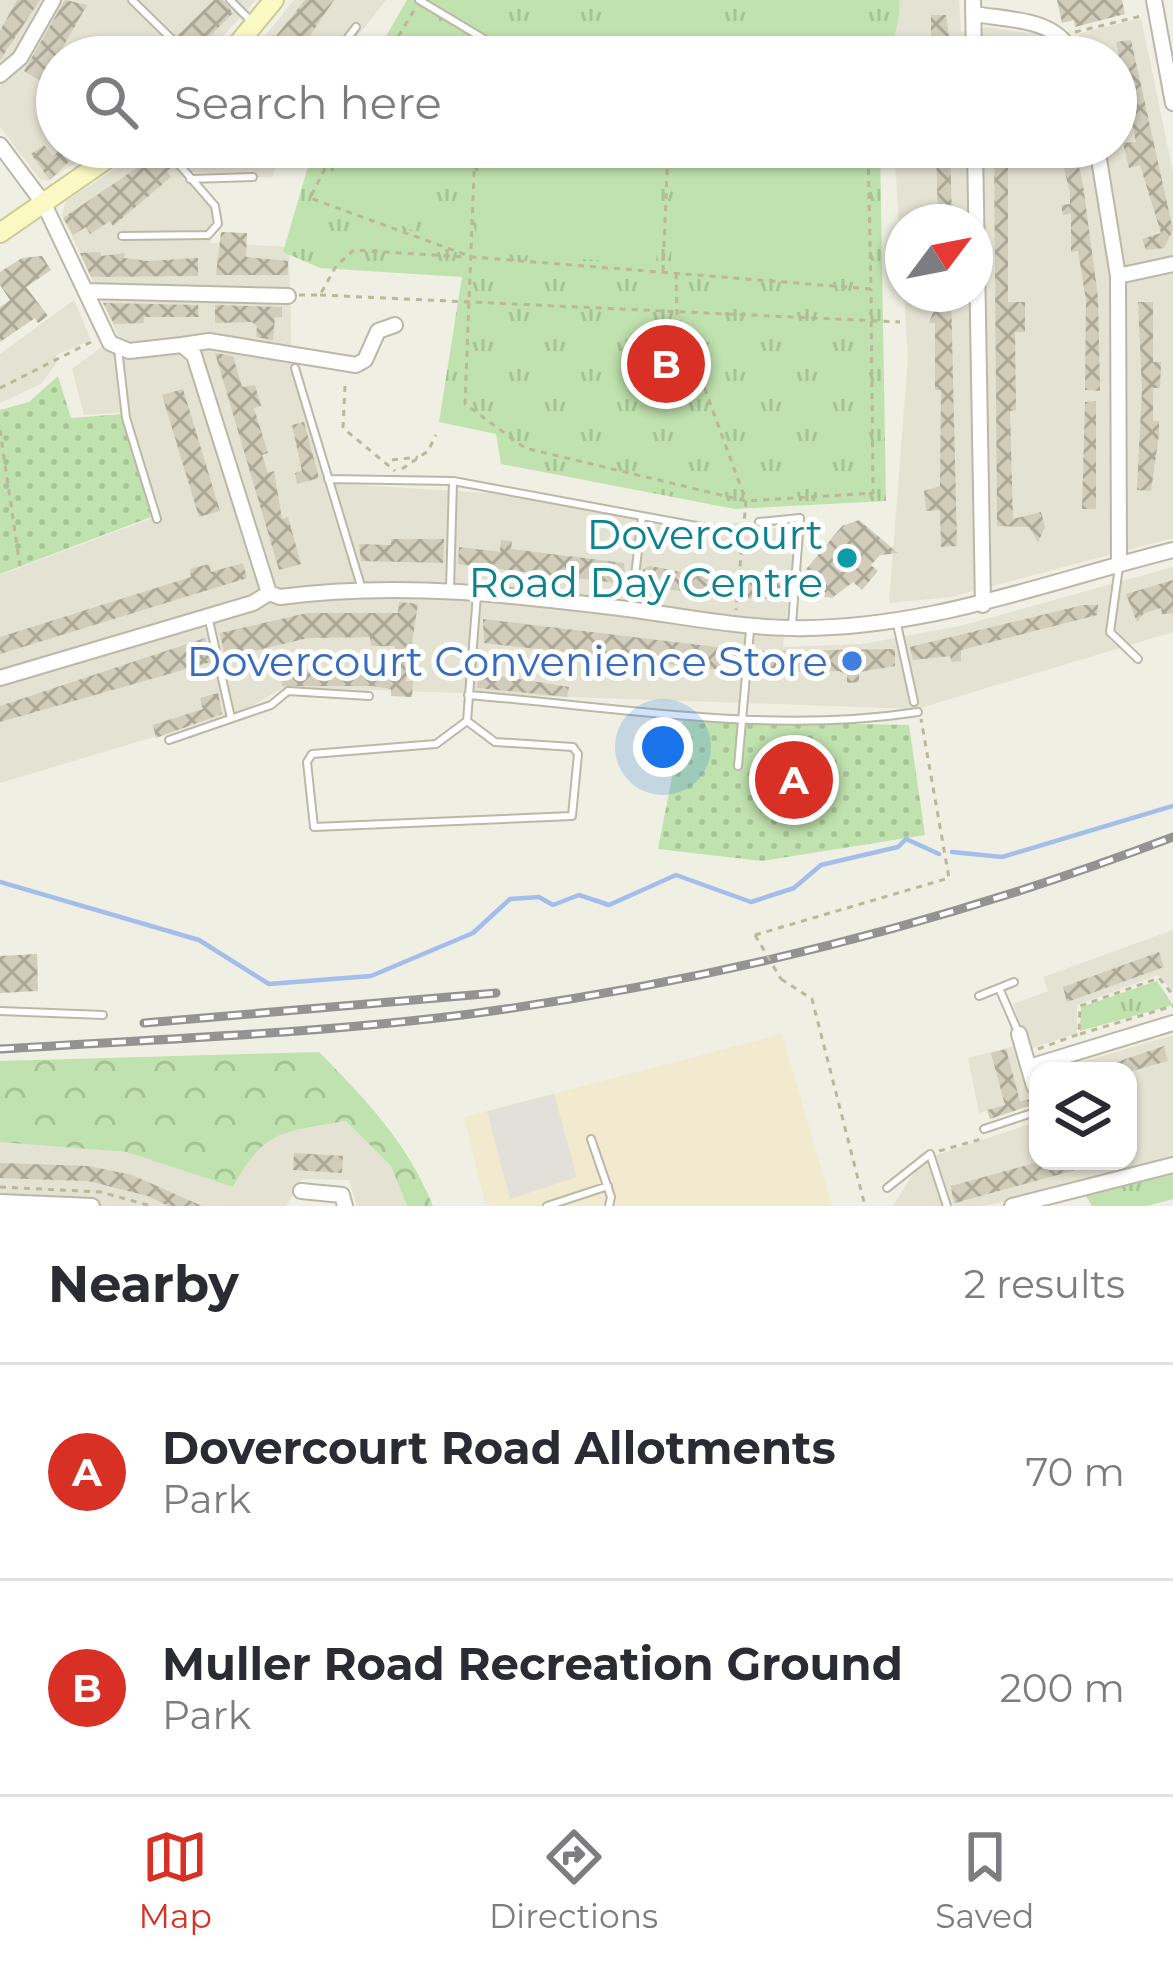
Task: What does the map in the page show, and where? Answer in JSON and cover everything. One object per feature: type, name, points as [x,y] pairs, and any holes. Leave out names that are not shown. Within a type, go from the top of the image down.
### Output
[{"type":"main road","points":[[245,36],[274,0]]},
{"type":"main road","points":[[0,233],[95,168]]},
{"type":"street","points":[[0,75],[20,58],[53,0]]},
{"type":"street","points":[[1155,6],[1173,103]]},
{"type":"street","points":[[973,7],[1061,35]]},
{"type":"street","points":[[0,145],[44,204],[105,336],[118,349],[209,341],[356,364],[365,360],[380,328],[395,325]]},
{"type":"street","points":[[975,168],[983,605]]},
{"type":"street","points":[[1100,168],[1118,276],[1119,564]]},
{"type":"street","points":[[1118,276],[1173,264]]},
{"type":"street","points":[[85,291],[288,296]]},
{"type":"street","points":[[182,345],[194,355],[269,592],[280,597],[361,586],[450,589],[792,628],[897,620],[983,605],[1173,550]]},
{"type":"street","points":[[0,678],[253,603],[269,592]]},
{"type":"street","points":[[1027,1061],[1173,1022]]},
{"type":"street","points":[[1019,1034],[1029,1068]]},
{"type":"street","points":[[1012,1206],[1173,1165]]},
{"type":"street","points":[[301,1191],[342,1195],[345,1206]]},
{"type":"street","points":[[0,1202],[92,1206]]},
{"type":"lane","points":[[132,0],[169,36]]},
{"type":"lane","points":[[230,0],[255,25]]},
{"type":"lane","points":[[420,0],[479,36]]},
{"type":"lane","points":[[349,36],[356,27]]},
{"type":"lane","points":[[122,236],[208,235],[218,224],[215,206],[180,168]]},
{"type":"lane","points":[[189,179],[253,178]]},
{"type":"lane","points":[[118,349],[126,418],[157,518]]},
{"type":"lane","points":[[295,368],[361,586]]},
{"type":"lane","points":[[328,479],[396,475],[453,481],[718,530]]},
{"type":"lane","points":[[450,589],[453,481]]},
{"type":"lane","points":[[631,610],[641,517]]},
{"type":"lane","points":[[759,522],[800,518],[792,628]]},
{"type":"lane","points":[[1119,564],[1110,632],[1138,659]]},
{"type":"lane","points":[[467,721],[477,591]]},
{"type":"lane","points":[[208,613],[231,718]]},
{"type":"lane","points":[[897,620],[914,702]]},
{"type":"lane","points":[[738,766],[743,625]]},
{"type":"lane","points":[[170,740],[271,705],[288,691],[369,696]]},
{"type":"lane","points":[[468,695],[851,722],[918,712]]},
{"type":"lane","points":[[467,721],[496,742],[573,747],[578,754],[577,808],[572,816],[314,827],[307,762],[312,754],[436,744],[467,721]]},
{"type":"lane","points":[[979,996],[1014,982]]},
{"type":"lane","points":[[999,988],[1019,1034]]},
{"type":"lane","points":[[0,1011],[103,1015]]},
{"type":"lane","points":[[985,1133],[1029,1111]]},
{"type":"lane","points":[[591,1139],[610,1206]]},
{"type":"lane","points":[[887,1188],[930,1154],[947,1206]]},
{"type":"lane","points":[[547,1206],[608,1186]]},
{"type":"path","points":[[399,36],[420,0]]},
{"type":"path","points":[[1061,35],[1155,6]]},
{"type":"path","points":[[325,168],[310,197],[472,257]]},
{"type":"path","points":[[474,168],[465,404],[525,448],[746,501],[873,493],[868,168]]},
{"type":"path","points":[[663,272],[667,168]]},
{"type":"path","points":[[320,295],[336,266],[354,250],[871,289]]},
{"type":"path","points":[[676,273],[677,313],[746,501],[743,625]]},
{"type":"path","points":[[288,296],[900,322]]},
{"type":"path","points":[[0,388],[105,336]]},
{"type":"path","points":[[345,386],[343,428],[387,461],[396,475],[420,457],[436,435]]},
{"type":"path","points":[[0,430],[20,566]]},
{"type":"path","points":[[387,461],[420,457]]},
{"type":"path","points":[[802,506],[803,497]]},
{"type":"path","points":[[865,1206],[812,999],[781,979],[755,934],[949,878],[928,734],[918,712]]},
{"type":"path","points":[[1079,1034],[1080,1006],[1159,978],[1173,995]]},
{"type":"path","points":[[1027,1061],[1079,1034],[1173,1006]]},
{"type":"path","points":[[930,1154],[985,1133]]},
{"type":"shaded area","points":[[0,0],[256,0],[223,36],[36,36],[36,168],[68,168],[48,181],[40,179],[0,127]]},
{"type":"shaded area","points":[[294,0],[386,0],[358,36],[265,36]]},
{"type":"shaded area","points":[[899,0],[959,0],[961,32],[988,27],[1049,36],[895,36]]},
{"type":"shaded area","points":[[1141,18],[1173,172],[1173,538],[951,597],[889,603],[908,357],[905,312],[993,312],[993,204],[898,204],[895,168],[1137,168],[1137,36],[1077,36]]},
{"type":"shaded area","points":[[116,168],[177,168],[213,211],[211,243],[289,247],[292,374],[327,483],[519,495],[717,533],[719,524],[765,521],[765,528],[797,528],[783,647],[862,644],[960,626],[1173,567],[1173,632],[917,709],[284,687],[247,709],[0,783],[0,575],[155,517],[130,412],[84,415],[72,369],[118,335],[62,215],[66,201]]},
{"type":"shaded area","points":[[189,168],[276,168],[272,178]]},
{"type":"shaded area","points":[[74,300],[91,340],[56,355],[57,362],[41,384],[0,403],[0,354]]},
{"type":"shaded area","points":[[1173,930],[1173,992],[1158,975],[1077,1005],[1077,1033],[1029,1049],[1013,1004],[1048,991],[1043,977]]},
{"type":"shaded area","points":[[782,1034],[832,1206],[486,1206],[464,1117]]},
{"type":"shaded area","points":[[1173,1035],[1173,1156],[1137,1166],[1137,1062],[1082,1062]]},
{"type":"shaded area","points":[[1014,1046],[1029,1098],[979,1113],[968,1058]]},
{"type":"shaded area","points":[[554,1094],[577,1177],[510,1199],[487,1111]]},
{"type":"shaded area","points":[[346,1121],[391,1166],[407,1206],[357,1206],[349,1180],[302,1179],[286,1206],[0,1206],[0,1141],[127,1152],[233,1187],[255,1146],[287,1132]]},
{"type":"shaded area","points":[[1029,1124],[1029,1170],[1121,1170],[986,1206],[893,1206],[922,1160]]},
{"type":"green space","points":[[407,0],[430,0],[485,36],[386,36]]},
{"type":"green space","points":[[430,0],[457,0],[511,36],[484,36]]},
{"type":"green space","points":[[449,0],[899,0],[900,7],[895,36],[503,36]]},
{"type":"green space","points":[[609,0],[715,0],[714,36],[608,36]]},
{"type":"green space","points":[[747,0],[853,0],[853,36],[747,36]]},
{"type":"green space","points":[[414,18],[449,36],[405,36]]},
{"type":"green space","points":[[338,168],[445,168],[413,231],[328,187]]},
{"type":"green space","points":[[481,168],[662,168],[656,264],[475,252]]},
{"type":"green space","points":[[676,168],[858,168],[853,272],[671,262]]},
{"type":"green space","points":[[880,168],[886,501],[735,509],[501,464],[496,434],[439,422],[462,277],[320,268],[283,252],[307,170]]},
{"type":"green space","points":[[58,376],[71,418],[122,414],[151,517],[0,574],[0,410],[29,402]]},
{"type":"green space","points":[[683,721],[909,725],[925,835],[762,861],[658,849]]},
{"type":"green space","points":[[1157,981],[1173,1005],[1080,1031],[1081,1007]]},
{"type":"green space","points":[[319,1052],[398,1142],[433,1206],[407,1206],[391,1166],[346,1121],[277,1136],[255,1153],[233,1187],[127,1152],[0,1142],[0,1061]]},
{"type":"green space","points":[[1173,1174],[1173,1199],[1147,1206],[1092,1206],[1086,1196]]},
{"type":"building","points":[[17,0],[40,0],[0,60],[0,31]]},
{"type":"building","points":[[65,0],[87,5],[69,36],[44,36]]},
{"type":"building","points":[[214,0],[223,0],[233,13],[210,36],[178,35]]},
{"type":"building","points":[[305,0],[334,0],[310,36],[276,36]]},
{"type":"building","points":[[1057,0],[1122,0],[1125,14],[1075,27],[1074,20],[1062,23]]},
{"type":"building","points":[[931,15],[946,15],[949,36],[931,36]]},
{"type":"building","points":[[36,50],[36,78],[24,71]]},
{"type":"building","points":[[1137,67],[1173,230],[1164,248],[1146,250],[1142,239],[1161,233],[1140,165]]},
{"type":"building","points":[[41,168],[62,168],[50,180]]},
{"type":"building","points":[[137,168],[171,168],[167,171],[171,177],[113,226],[110,221],[90,234],[86,227],[73,235],[63,218]]},
{"type":"building","points":[[937,168],[951,168],[952,204],[938,204]]},
{"type":"building","points":[[994,168],[1008,168],[1008,302],[1025,302],[1025,332],[1015,332],[1016,410],[1010,411],[1013,519],[1041,512],[1045,527],[1038,542],[1029,527],[997,526]]},
{"type":"building","points":[[1064,168],[1079,168],[1098,297],[1100,391],[1085,390],[1086,300],[1078,251],[1071,252],[1071,214],[1063,215],[1061,205],[1070,204]]},
{"type":"building","points":[[221,232],[247,233],[246,257],[288,261],[288,275],[216,275]]},
{"type":"building","points":[[100,252],[101,256],[125,253],[124,258],[148,261],[198,258],[198,276],[91,277],[80,253]]},
{"type":"building","points":[[42,256],[51,270],[26,287],[48,316],[38,323],[35,318],[0,342],[0,307],[10,300],[0,285],[0,272],[22,258]]},
{"type":"building","points":[[1138,302],[1153,302],[1153,362],[1161,362],[1160,388],[1153,388],[1153,421],[1159,421],[1159,434],[1151,491],[1137,490],[1142,389]]},
{"type":"building","points":[[103,303],[198,305],[199,317],[144,317],[144,323],[114,324]]},
{"type":"building","points":[[215,305],[282,307],[282,317],[275,317],[273,340],[256,337],[257,326],[252,322],[215,323]]},
{"type":"building","points":[[933,312],[951,312],[957,546],[941,547],[940,510],[926,511],[924,491],[940,486],[941,390],[935,390],[935,323],[929,323]]},
{"type":"building","points":[[215,353],[233,356],[242,387],[255,385],[261,406],[254,408],[268,453],[262,455],[268,473],[274,471],[282,519],[288,517],[301,564],[279,570]]},
{"type":"building","points":[[183,389],[220,511],[199,517],[162,395]]},
{"type":"building","points":[[1096,401],[1096,509],[1082,509],[1085,402]]},
{"type":"building","points":[[304,422],[319,478],[297,484],[295,473],[302,471],[292,425]]},
{"type":"building","name":"Dovercourt Road Day Centre","points":[[859,520],[898,553],[880,555],[871,565],[878,571],[862,590],[853,582],[832,598],[811,594],[802,586],[803,573],[842,526]]},
{"type":"building","points":[[391,539],[444,539],[443,563],[361,561],[359,544],[391,545]]},
{"type":"building","points":[[501,540],[512,541],[511,549],[624,563],[626,584],[458,564],[459,547],[500,552]]},
{"type":"building","points":[[243,563],[247,578],[0,654],[0,637],[191,577],[190,569],[209,564],[211,572]]},
{"type":"building","points":[[650,566],[695,575],[719,573],[724,579],[722,596],[641,586],[643,569]]},
{"type":"building","points":[[757,577],[788,578],[786,600],[745,598],[746,581],[757,582]]},
{"type":"building","points":[[1173,580],[1173,613],[1162,614],[1161,608],[1144,613],[1137,622],[1126,594]]},
{"type":"building","points":[[399,602],[418,604],[406,681],[413,681],[412,697],[391,696],[391,689],[372,686],[282,686],[281,675],[303,671],[392,678],[395,646],[371,646],[370,637],[308,638],[225,658],[220,633],[307,613],[398,613]]},
{"type":"building","points":[[1098,605],[1097,615],[961,650],[961,661],[952,662],[950,656],[913,660],[910,647]]},
{"type":"building","points":[[483,619],[741,650],[739,672],[664,664],[664,658],[645,655],[644,661],[484,643]]},
{"type":"building","points":[[205,638],[211,662],[0,722],[0,706]]},
{"type":"building","points":[[895,649],[895,666],[859,672],[859,682],[847,683],[847,675],[839,671],[754,673],[756,651]]},
{"type":"building","points":[[487,674],[569,687],[567,697],[477,688],[478,678]]},
{"type":"building","points":[[218,693],[222,714],[156,738],[153,725],[203,709],[200,698]]},
{"type":"building","points":[[1159,952],[1164,967],[1067,1002],[1063,987]]},
{"type":"building","points":[[37,954],[38,991],[0,993],[0,956]]},
{"type":"building","points":[[1164,1046],[1168,1061],[1137,1070],[1137,1062],[1117,1062]]},
{"type":"building","points":[[1006,1049],[1020,1101],[1029,1099],[1029,1106],[990,1119],[987,1110],[1005,1105],[991,1053]]},
{"type":"building","points":[[294,1153],[343,1156],[342,1173],[293,1170]]},
{"type":"building","points":[[0,1163],[89,1166],[132,1175],[202,1206],[168,1206],[88,1181],[0,1178]]},
{"type":"building","points":[[1029,1165],[1029,1170],[1076,1170],[955,1203],[951,1186]]},
{"type":"waterway","points":[[952,852],[1002,857],[1173,806]]},
{"type":"waterway","points":[[0,882],[199,940],[269,984],[371,976],[473,933],[510,899],[539,897],[553,905],[579,895],[609,905],[676,875],[751,902],[794,888],[821,865],[898,847],[906,839],[939,854]]},
{"type":"railway","points":[[0,1049],[411,1021],[649,985],[915,922],[1173,837]]},
{"type":"railway","points":[[144,1023],[496,993]]},
{"type":"place","name":"Muller Road Recreation Ground","points":[[666,364]]},
{"type":"place","name":"Dovercourt Road Day Centre","points":[[847,558]]},
{"type":"place","name":"Dovercourt Convenience Store","points":[[852,661]]},
{"type":"place","name":"Dovercourt Road Allotments","points":[[794,780]]}]
